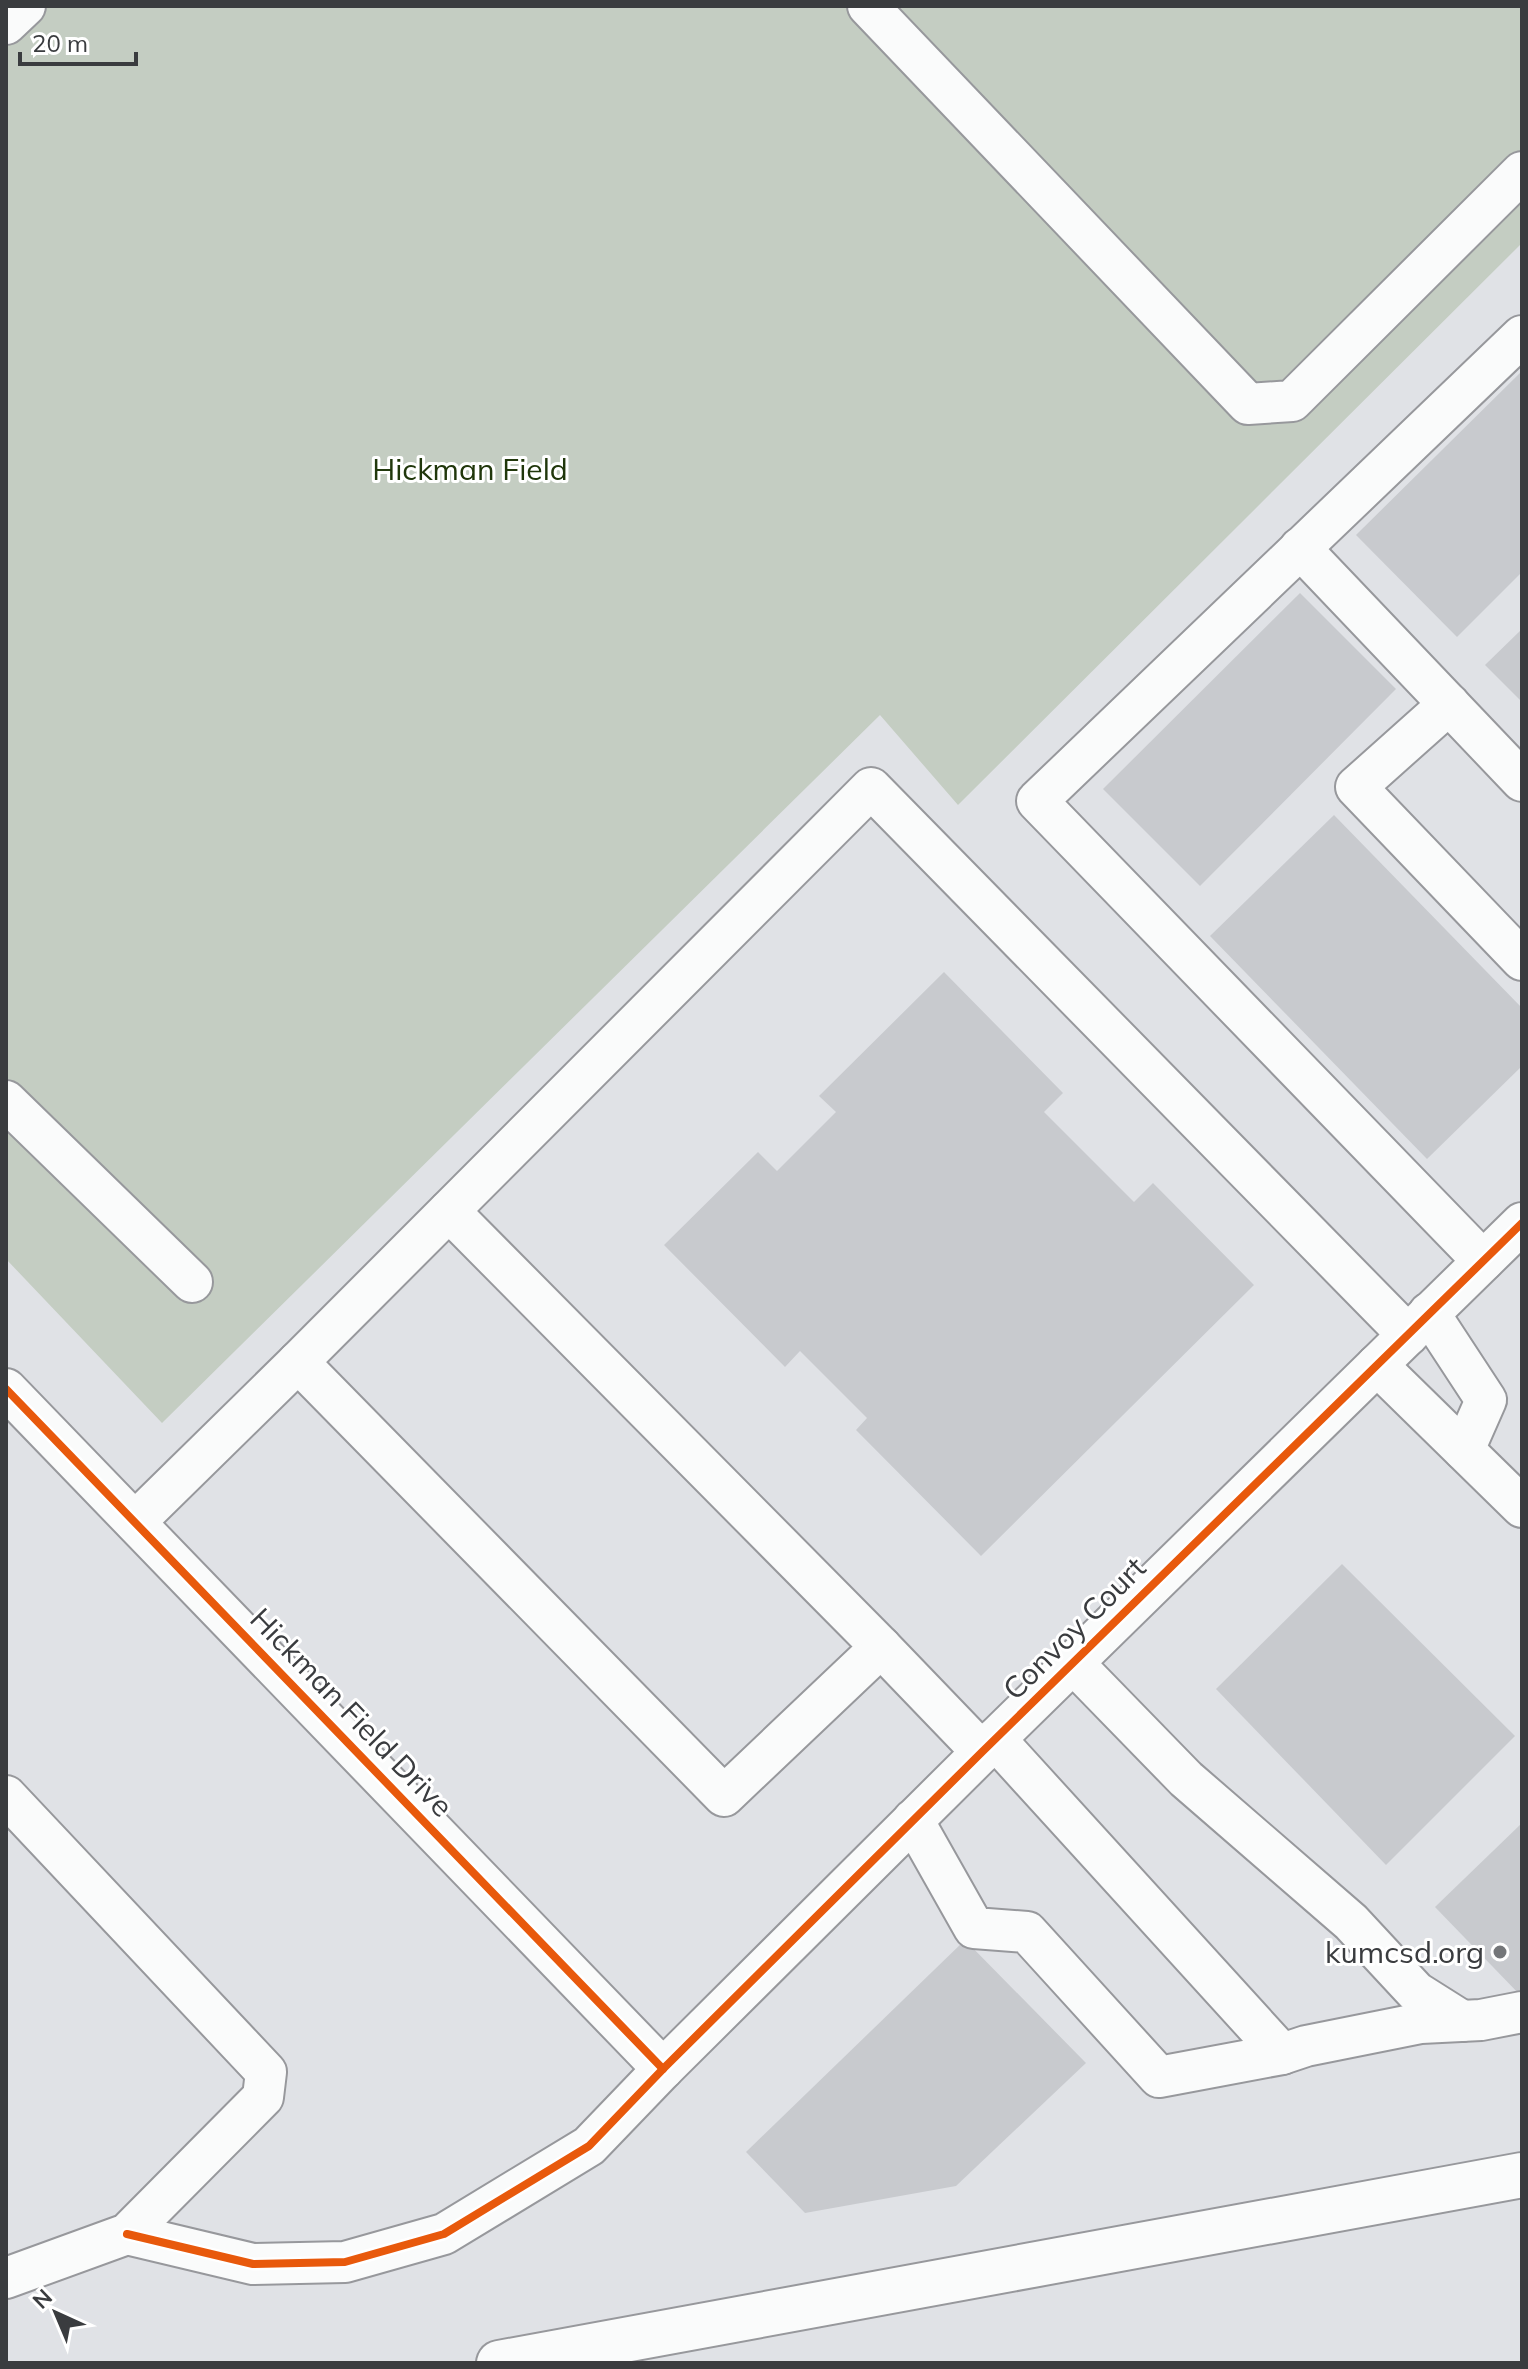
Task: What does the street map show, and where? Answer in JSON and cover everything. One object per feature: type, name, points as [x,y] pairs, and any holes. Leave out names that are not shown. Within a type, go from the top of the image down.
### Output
[{"type":"highway","points":[[499,2363],[1522,2175]]},
{"type":"street","points":[[6,24],[25,6]]},
{"type":"street","points":[[868,6],[1248,404],[1292,401],[1522,172]]},
{"type":"street","points":[[1483,1261],[1037,801],[1522,336]]},
{"type":"street","points":[[1300,548],[1522,781]]},
{"type":"street","points":[[1449,704],[1356,787],[1522,960]]},
{"type":"street","points":[[135,1522],[871,788],[1418,1324],[1486,1400],[1464,1450]]},
{"type":"street","points":[[6,1101],[192,1282]]},
{"type":"street","points":[[449,1211],[881,1647],[989,1746],[1282,2054]]},
{"type":"street","name":"Convoy Court","points":[[127,2234],[253,2264],[345,2262],[444,2234],[589,2146],[913,1820],[1522,1223]]},
{"type":"street","points":[[298,1362],[724,1796],[881,1647]]},
{"type":"street","points":[[1377,1365],[1522,1507]]},
{"type":"street","name":"Hickman Field Drive","points":[[6,1389],[663,2069]]},
{"type":"street","points":[[1073,1663],[1186,1779],[1351,1922],[1416,1992],[1462,2021]]},
{"type":"street","points":[[6,1796],[266,2072],[263,2097],[127,2234],[6,2278]]},
{"type":"street","points":[[913,1820],[974,1928],[1027,1932],[1159,2077],[1421,2023],[1462,2021],[1522,2012]]},
{"type":"green space","name":"Hickman Field","points":[[6,6],[1522,6],[1522,243],[958,805],[880,715],[162,1423],[6,1259]]},
{"type":"building","points":[[1522,371],[1522,572],[1457,637],[1356,535]]},
{"type":"building","points":[[1300,593],[1396,689],[1200,886],[1103,789]]},
{"type":"building","points":[[1522,629],[1522,702],[1485,665]]},
{"type":"building","points":[[1334,815],[1522,1008],[1522,1066],[1427,1159],[1210,936]]},
{"type":"building","points":[[944,972],[1063,1093],[1044,1112],[1134,1202],[1153,1183],[1254,1285],[981,1556],[856,1430],[867,1418],[800,1351],[785,1367],[664,1245],[758,1152],[777,1171],[836,1112],[819,1096]]},
{"type":"building","points":[[1342,1564],[1515,1736],[1386,1865],[1216,1689]]},
{"type":"building","name":"kumcsd.org","points":[[1522,1823],[1522,1997],[1435,1907]]},
{"type":"building","points":[[965,1940],[1086,2063],[956,2186],[805,2213],[746,2152]]},
{"type":"cycle path","points":[[127,2234],[253,2264],[345,2262],[444,2234],[589,2146],[982,1752],[1522,1223]]},
{"type":"cycle path","points":[[6,1389],[663,2069]]},
{"type":"place","name":"kumcsd.org","points":[[1500,1952]]}]
